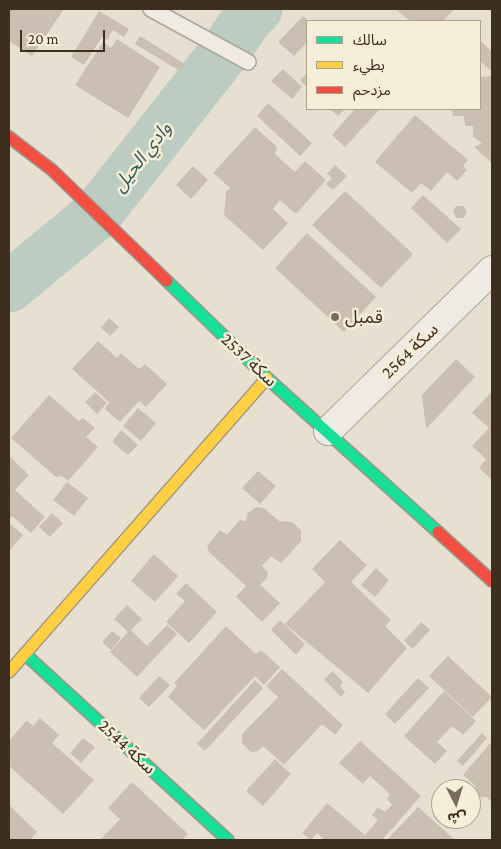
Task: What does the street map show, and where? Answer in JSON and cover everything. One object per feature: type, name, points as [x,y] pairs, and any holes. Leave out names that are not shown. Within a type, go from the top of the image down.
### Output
[{"type":"street","name":"سكة 2537","points":[[9,137],[52,170],[267,378],[328,431],[492,581]]},
{"type":"street","name":"سكة 2564","points":[[328,431],[492,270]]},
{"type":"street","points":[[9,672],[267,378]]},
{"type":"street","name":"سكة 2544","points":[[25,654],[228,840]]},
{"type":"lane","points":[[151,9],[248,62]]},
{"type":"building","points":[[9,9],[64,9],[32,56],[9,41]]},
{"type":"building","points":[[396,9],[454,9],[444,20],[409,20]]},
{"type":"building","points":[[99,11],[129,29],[124,37],[113,30],[107,40],[102,37],[84,65],[71,57]]},
{"type":"building","points":[[303,16],[308,20],[306,20],[306,43],[294,56],[278,42]]},
{"type":"building","points":[[140,36],[185,64],[180,71],[135,44]]},
{"type":"building","points":[[117,39],[160,67],[128,118],[75,85],[103,42],[111,48]]},
{"type":"building","points":[[481,41],[492,52],[492,67],[490,70],[481,62]]},
{"type":"building","points":[[283,69],[302,87],[292,99],[271,81]]},
{"type":"building","points":[[306,74],[306,86],[300,80]]},
{"type":"building","points":[[492,76],[492,163],[474,147],[482,143],[473,137],[473,126],[465,126],[464,116],[453,116],[452,110],[481,110],[481,77]]},
{"type":"building","points":[[268,103],[312,143],[300,156],[257,116]]},
{"type":"building","points":[[331,110],[344,110],[338,116]]},
{"type":"building","points":[[354,110],[379,110],[345,147],[332,135]]},
{"type":"building","points":[[415,115],[468,160],[463,166],[467,170],[457,181],[447,172],[431,191],[421,183],[412,193],[375,162]]},
{"type":"building","points":[[255,127],[277,147],[275,154],[295,172],[305,161],[326,180],[296,214],[280,200],[273,209],[288,223],[263,250],[224,215],[226,192],[230,188],[213,173]]},
{"type":"building","points":[[335,165],[347,176],[333,190],[326,184],[332,178],[327,174]]},
{"type":"building","points":[[193,166],[208,180],[191,199],[176,185]]},
{"type":"building","points":[[345,191],[413,254],[381,288],[312,225]]},
{"type":"building","points":[[423,195],[461,229],[447,243],[411,208]]},
{"type":"building","points":[[456,206],[463,206],[467,212],[464,218],[456,218],[453,211]]},
{"type":"building","points":[[307,233],[376,297],[344,332],[275,268]]},
{"type":"building","points":[[109,318],[119,327],[110,336],[101,328]]},
{"type":"building","points":[[98,341],[117,358],[121,353],[139,369],[145,364],[167,384],[146,407],[139,401],[120,422],[105,409],[109,402],[72,369]]},
{"type":"building","points":[[456,359],[475,377],[426,429],[422,395]]},
{"type":"building","points":[[492,391],[492,480],[479,468],[486,459],[472,446],[489,428],[472,413]]},
{"type":"building","points":[[95,392],[107,403],[97,414],[85,402]]},
{"type":"building","points":[[49,395],[79,421],[83,418],[95,428],[86,437],[98,447],[68,481],[62,476],[56,477],[11,438]]},
{"type":"building","points":[[138,408],[156,423],[141,441],[123,426]]},
{"type":"building","points":[[121,430],[138,445],[128,455],[112,442]]},
{"type":"building","points":[[9,456],[29,475],[15,490],[45,517],[31,533],[12,516],[9,520]]},
{"type":"building","points":[[258,471],[276,486],[260,504],[242,488]]},
{"type":"building","points":[[67,482],[88,498],[74,516],[53,500]]},
{"type":"building","points":[[256,507],[264,508],[279,521],[292,522],[301,530],[301,541],[281,563],[271,556],[262,566],[268,572],[267,578],[260,585],[280,603],[262,622],[236,597],[246,586],[209,552],[207,546],[220,530],[227,535],[240,520],[246,521],[247,514]]},
{"type":"building","points":[[52,513],[63,523],[50,537],[39,527]]},
{"type":"building","points":[[9,523],[23,535],[9,551]]},
{"type":"building","points":[[340,540],[367,565],[351,582],[391,620],[385,626],[407,648],[368,693],[285,624],[325,582],[312,569]]},
{"type":"building","points":[[154,554],[178,576],[155,602],[131,581]]},
{"type":"building","points":[[376,568],[389,580],[375,597],[361,585]]},
{"type":"building","points":[[186,583],[217,612],[189,643],[166,622],[185,601],[176,594]]},
{"type":"building","points":[[127,605],[142,619],[131,630],[147,646],[167,625],[177,634],[137,677],[110,652],[128,632],[114,619]]},
{"type":"building","points":[[280,620],[305,644],[296,655],[271,630]]},
{"type":"building","points":[[421,622],[430,630],[413,649],[404,641]]},
{"type":"building","points":[[226,626],[256,654],[261,650],[280,667],[264,685],[255,676],[204,730],[168,697],[177,686],[174,683]]},
{"type":"building","points":[[112,631],[121,638],[111,650],[102,642]]},
{"type":"building","points":[[448,656],[492,697],[473,717],[429,676]]},
{"type":"building","points":[[282,669],[343,725],[335,735],[322,724],[284,765],[263,746],[258,751],[251,752],[242,743],[242,734],[278,697],[266,686]]},
{"type":"building","points":[[333,671],[343,682],[340,686],[345,692],[341,697],[324,679]]},
{"type":"building","points":[[159,676],[170,685],[149,707],[139,698]]},
{"type":"building","points":[[418,678],[429,688],[395,724],[385,714]]},
{"type":"building","points":[[255,680],[263,688],[205,751],[197,744]]},
{"type":"building","points":[[444,691],[476,721],[463,735],[452,726],[437,742],[447,751],[435,764],[404,736]]},
{"type":"building","points":[[40,718],[59,735],[52,743],[94,780],[63,814],[9,766],[9,741],[27,720],[33,726]]},
{"type":"building","points":[[482,733],[487,738],[463,766],[457,761]]},
{"type":"building","points":[[83,738],[95,747],[81,763],[70,753]]},
{"type":"building","points":[[360,741],[421,796],[382,840],[325,840],[317,833],[311,840],[302,833],[327,803],[365,835],[378,820],[372,815],[378,807],[385,812],[392,805],[387,799],[390,794],[370,776],[363,784],[339,763]]},
{"type":"building","points":[[492,741],[492,803],[487,797],[481,797],[481,779],[468,779],[463,775]]},
{"type":"building","points":[[275,759],[291,774],[263,806],[246,791]]},
{"type":"building","points":[[132,782],[188,834],[182,840],[100,840],[120,819],[108,808]]},
{"type":"building","points":[[9,805],[37,832],[30,840],[9,840]]},
{"type":"building","points":[[418,807],[431,819],[431,829],[443,829],[455,840],[387,840]]},
{"type":"waterway","name":"وادي الحيل","points":[[9,287],[97,214],[226,50],[247,19],[257,9]]},
{"type":"traffic: fast","points":[[167,281],[267,378],[438,532]]},
{"type":"traffic: fast","points":[[25,654],[228,840]]},
{"type":"traffic: slow","points":[[9,672],[267,378]]},
{"type":"traffic: jam","points":[[9,137],[52,170],[167,281]]},
{"type":"traffic: jam","points":[[438,532],[492,581]]},
{"type":"place","name":"قمبل","points":[[335,317]]}]
